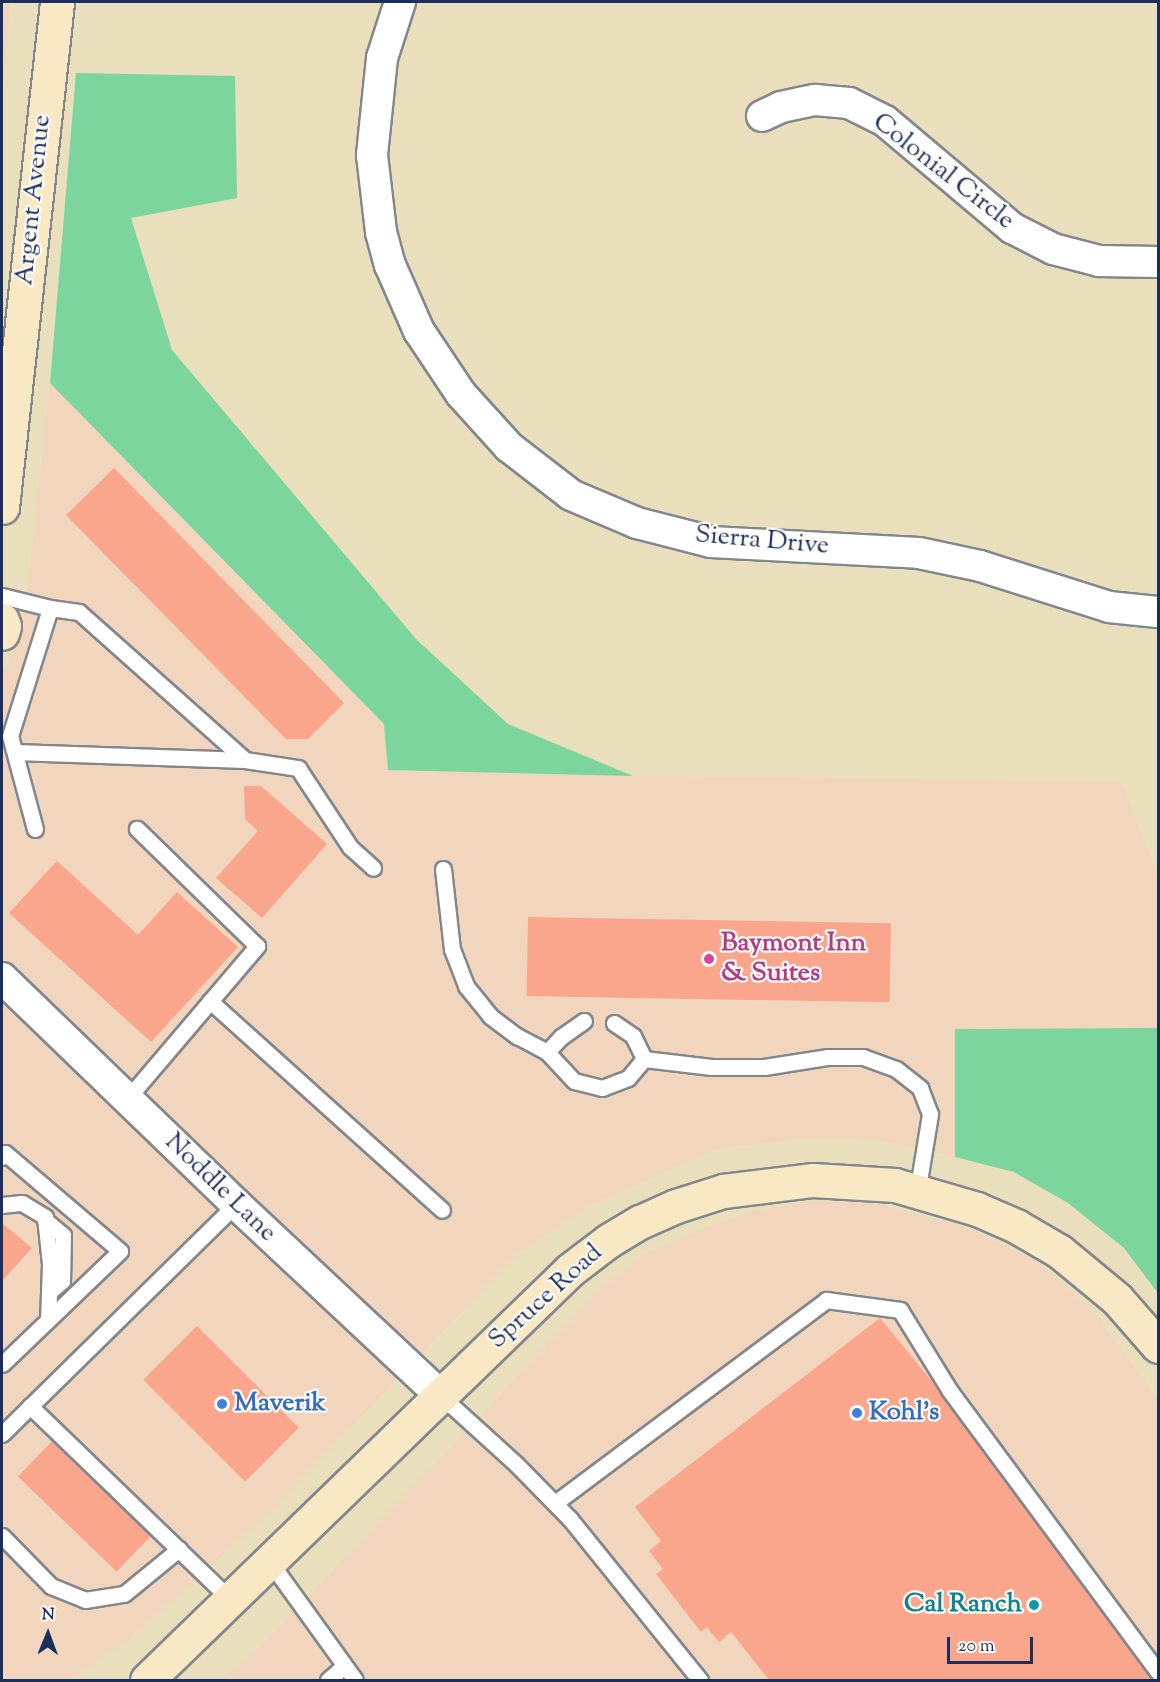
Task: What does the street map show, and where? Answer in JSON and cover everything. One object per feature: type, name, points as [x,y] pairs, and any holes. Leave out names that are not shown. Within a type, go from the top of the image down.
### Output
[{"type":"main road","name":"Argent Avenue","points":[[2,507],[57,2]]},
{"type":"main road","points":[[2,620],[4,626],[2,633]]},
{"type":"main road","name":"Spruce Road","points":[[147,1680],[570,1270],[608,1241],[640,1222],[676,1206],[723,1191],[813,1180],[886,1184],[977,1209],[1016,1226],[1059,1251],[1117,1299],[1158,1346]]},
{"type":"street","name":"Sierra Drive","points":[[400,2],[382,58],[372,155],[381,232],[390,265],[419,331],[461,394],[509,447],[571,495],[638,524],[701,540],[754,547],[819,546],[919,553],[980,566],[1109,607],[1158,612]]},
{"type":"street","name":"Colonial Circle","points":[[762,116],[781,107],[815,100],[849,103],[885,121],[982,205],[1022,233],[1053,249],[1099,261],[1158,262]]},
{"type":"street","name":"Noddle Lane","points":[[2,978],[236,1204],[440,1395]]},
{"type":"lane","points":[[2,596],[50,608],[79,612],[245,760]]},
{"type":"lane","points":[[35,829],[10,736],[50,608]]},
{"type":"lane","points":[[15,752],[245,760],[298,768],[350,847],[373,868]]},
{"type":"lane","points":[[127,1099],[257,946],[137,830]]},
{"type":"lane","points":[[442,869],[452,949],[466,986],[490,1016],[517,1036],[547,1052],[574,1081],[602,1088],[628,1078],[644,1059]]},
{"type":"lane","points":[[210,1001],[442,1210]]},
{"type":"lane","points":[[547,1052],[561,1037],[584,1021]]},
{"type":"lane","points":[[614,1023],[633,1036],[644,1059]]},
{"type":"lane","points":[[644,1059],[723,1067],[764,1067],[828,1057],[863,1057],[896,1069],[920,1088],[930,1114],[917,1193]]},
{"type":"lane","points":[[2,1157],[5,1153],[120,1251],[2,1364]]},
{"type":"lane","points":[[2,1205],[22,1203],[45,1220],[50,1264],[48,1320]]},
{"type":"lane","points":[[2,1434],[236,1204]]},
{"type":"lane","points":[[555,1503],[825,1300],[900,1310],[950,1391],[1158,1672]]},
{"type":"lane","points":[[440,1395],[570,1519],[700,1680]]},
{"type":"lane","points":[[30,1406],[231,1600]]},
{"type":"lane","points":[[2,1536],[51,1586],[85,1600],[124,1594],[179,1549]]},
{"type":"lane","points":[[270,1562],[355,1680]]},
{"type":"lane","points":[[328,1680],[344,1666]]},
{"type":"shaded area","points":[[2,2],[10,2],[2,93]]},
{"type":"shaded area","points":[[50,383],[384,724],[388,770],[633,776],[1121,782],[1158,876],[1158,1028],[955,1029],[955,1157],[879,1140],[804,1138],[719,1148],[595,1203],[518,1253],[263,1519],[127,1641],[68,1680],[2,1680],[2,674],[16,646],[28,586]]},
{"type":"shaded area","points":[[815,1201],[878,1204],[964,1227],[1032,1259],[1094,1312],[1158,1399],[1158,1680],[220,1680],[248,1659],[603,1287],[645,1254],[694,1232],[756,1210]]},
{"type":"green space","points":[[76,73],[235,76],[237,198],[131,218],[172,350],[416,639],[508,724],[633,776],[388,770],[384,724],[50,383]]},
{"type":"green space","points":[[1158,1028],[1158,1293],[1124,1248],[1068,1203],[1014,1172],[955,1157],[955,1029]]},
{"type":"building","points":[[114,468],[344,703],[308,739],[286,739],[66,515]]},
{"type":"building","points":[[244,786],[261,786],[327,844],[262,918],[216,878],[258,831],[245,819]]},
{"type":"building","points":[[57,861],[138,935],[177,892],[238,947],[151,1042],[9,913]]},
{"type":"building","name":"Baymont Inn & Suites","points":[[528,917],[891,923],[890,1002],[527,996]]},
{"type":"building","points":[[2,1223],[32,1248],[2,1281]]},
{"type":"building","name":"Kohl's","points":[[880,1318],[1054,1530],[1158,1680],[769,1680],[731,1632],[719,1642],[707,1627],[701,1632],[656,1574],[663,1569],[649,1551],[661,1541],[635,1507]]},
{"type":"building","name":"Maverik","points":[[197,1326],[299,1428],[245,1482],[143,1380]]},
{"type":"building","points":[[59,1434],[158,1529],[117,1572],[18,1476]]},
{"type":"place","name":"Baymont Inn & Suites","points":[[709,959]]},
{"type":"place","name":"Maverik","points":[[222,1404]]},
{"type":"place","name":"Kohl's","points":[[857,1413]]},
{"type":"place","name":"Cal Ranch","points":[[1034,1605]]}]
